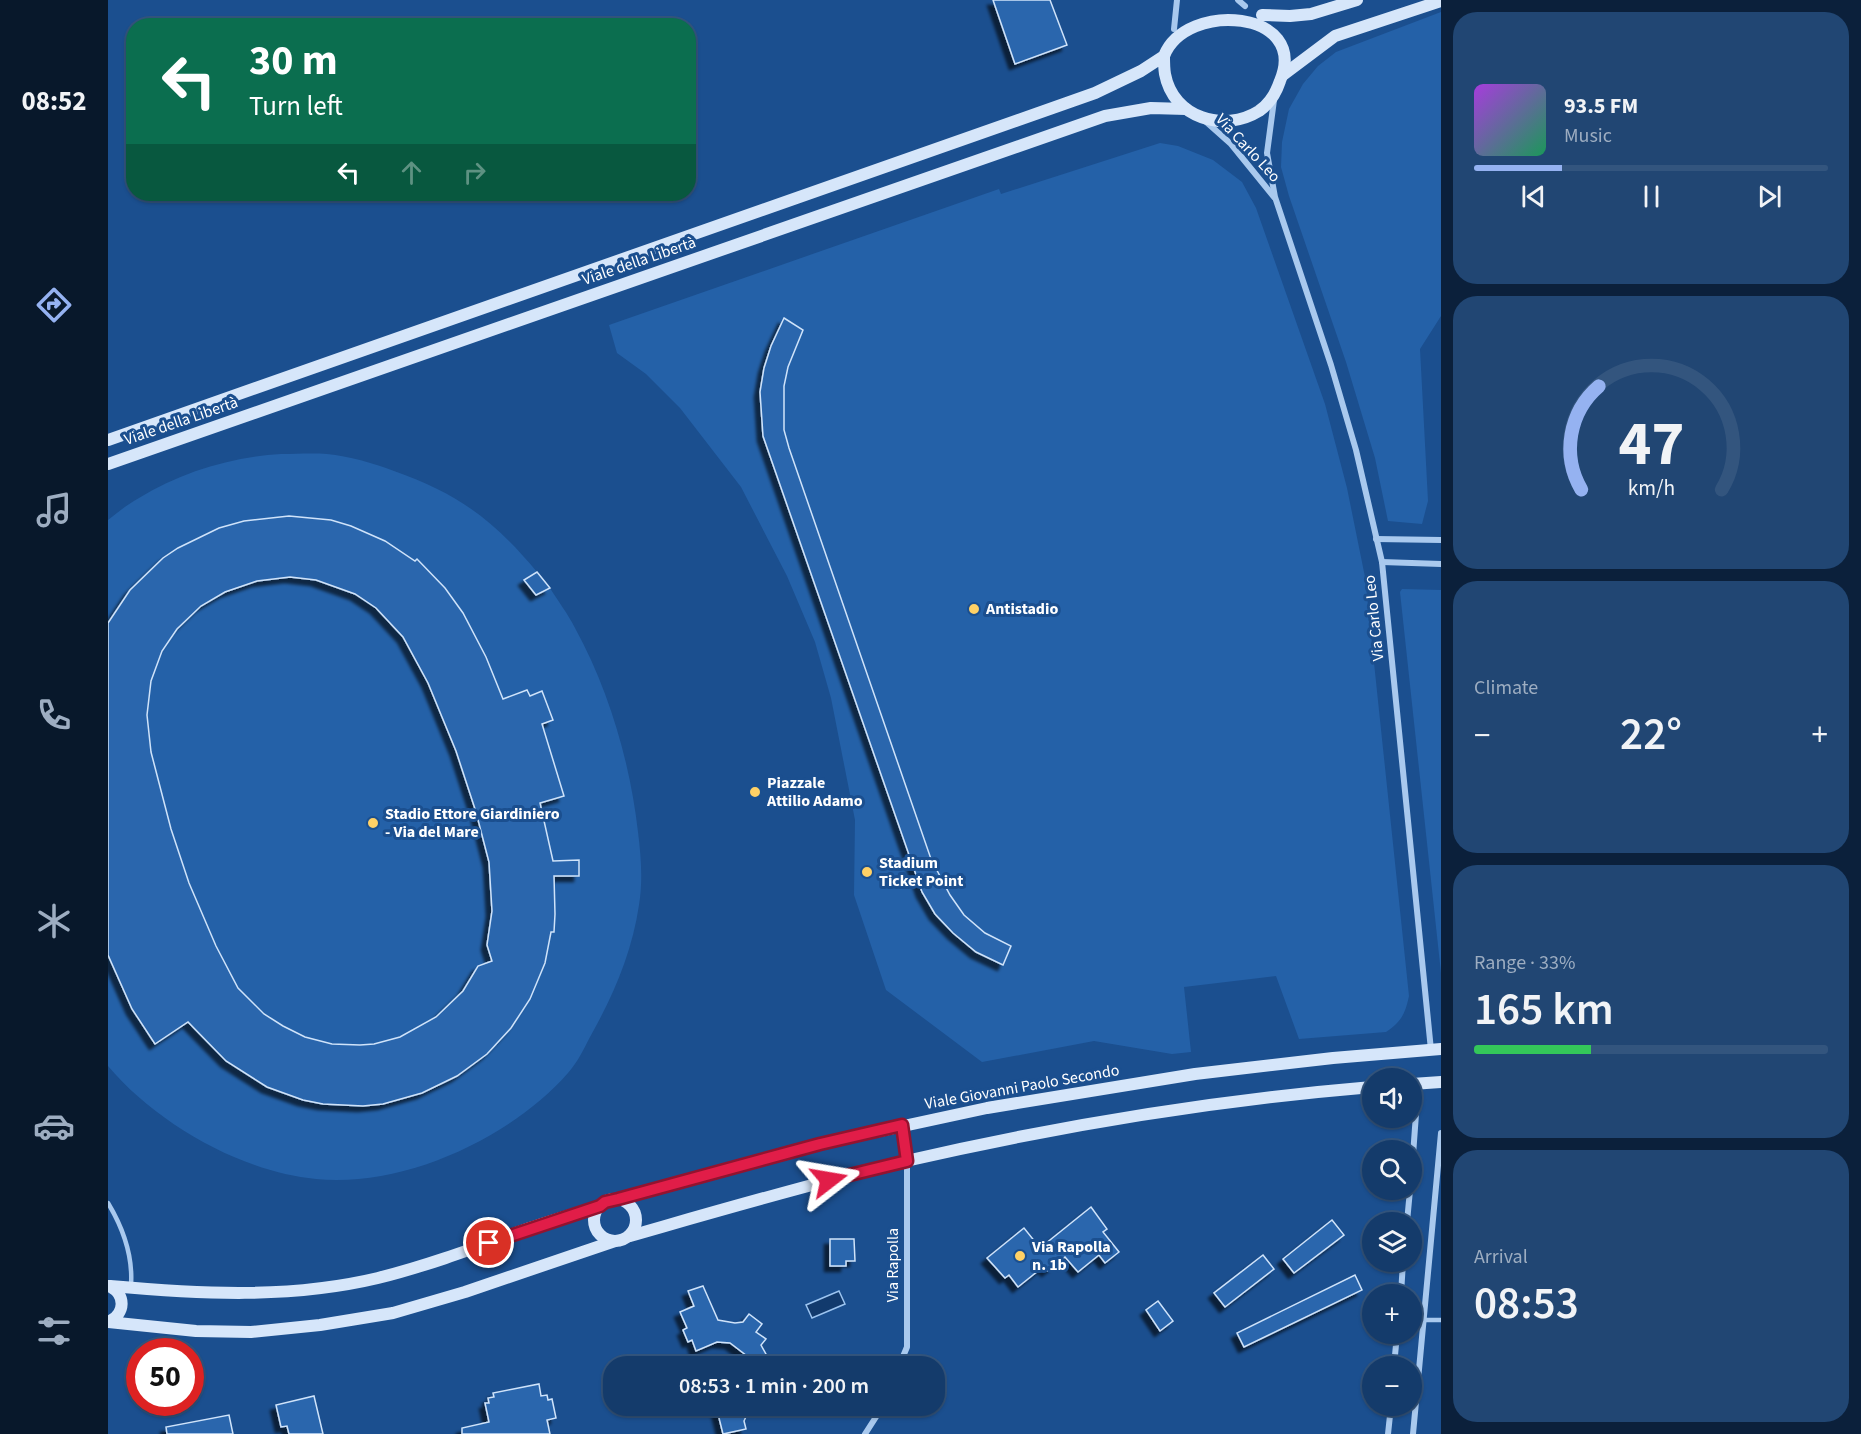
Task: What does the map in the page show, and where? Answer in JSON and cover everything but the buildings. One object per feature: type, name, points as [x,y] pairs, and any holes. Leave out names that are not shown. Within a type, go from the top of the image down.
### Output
[{"type":"main road","name":"Viale della Libertà","points":[[1262,15],[1311,14],[1357,0]]},
{"type":"main road","points":[[1283,75],[1335,36],[1441,1]]},
{"type":"main road","name":"Viale della Libertà","points":[[1164,56],[1165,75],[1173,94],[1186,109],[1202,118],[1222,122],[1243,119],[1261,109],[1275,94],[1283,75],[1284,58],[1281,42],[1273,27],[1262,15],[1242,3],[1225,2]]},
{"type":"main road","points":[[1164,56],[1167,41],[1174,29],[1188,14]]},
{"type":"main road","name":"Viale della Libertà","points":[[110,438],[1095,93],[1141,71],[1164,56]]},
{"type":"main road","name":"Viale della Libertà","points":[[108,464],[1105,116],[1151,108],[1186,109]]},
{"type":"main road","name":"Viale Giovanni Paolo Secondo","points":[[109,1286],[236,1294],[319,1288],[378,1278],[446,1258],[600,1206],[605,1202],[820,1144],[902,1125],[1082,1091],[1195,1074],[1333,1058],[1436,1050]]},
{"type":"main road","points":[[1422,1084],[1441,1083]]},
{"type":"main road","name":"Viale Giovanni Paolo Secondo","points":[[108,1322],[196,1331],[250,1332],[320,1325],[393,1313],[455,1295],[630,1236],[810,1185],[907,1161],[1050,1132],[1179,1110],[1362,1088]]},
{"type":"main road","points":[[902,1125],[907,1161]]},
{"type":"main road","points":[[618,1199],[630,1205],[634,1210],[636,1224],[630,1236]]},
{"type":"main road","points":[[600,1206],[594,1218],[598,1231],[602,1236],[615,1241]]},
{"type":"main road","name":"Viale Giovanni Paolo Secondo","points":[[108,1322],[117,1316],[122,1306],[119,1294],[109,1286]]},
{"type":"street","points":[[1174,29],[1177,0]]},
{"type":"street","name":"Via Carlo Leo","points":[[1275,94],[1267,153],[1275,197],[1331,365],[1353,440],[1382,562],[1436,1050]]},
{"type":"street","name":"Via Carlo Leo","points":[[1202,118],[1231,144],[1275,197]]},
{"type":"street","points":[[1376,539],[1441,540]]},
{"type":"street","points":[[1382,562],[1441,564]]},
{"type":"street","points":[[1413,1434],[1441,1133]]},
{"type":"street","name":"Via Rapolla","points":[[903,1356],[907,1347],[907,1161]]},
{"type":"street","points":[[865,1434],[877,1416]]},
{"type":"street","points":[[1388,1434],[1390,1416]]},
{"type":"lane","points":[[108,1203],[128,1244],[132,1274],[131,1288]]},
{"type":"lane","points":[[1423,1320],[1441,1320]]},
{"type":"shaded area","points":[[1441,12],[1441,316],[1420,349],[1428,501],[1422,524],[1388,521],[1375,458],[1346,362],[1281,167],[1282,142],[1289,109],[1303,84],[1318,66],[1336,52]]},
{"type":"shaded area","name":"Antistadio","points":[[1160,143],[1178,146],[1213,160],[1242,182],[1256,208],[1325,404],[1347,488],[1365,577],[1409,996],[1402,1017],[1386,1032],[1299,1039],[1276,976],[1184,987],[1191,1052],[1172,1054],[1094,1041],[982,1062],[886,990],[854,895],[855,820],[831,698],[815,642],[787,576],[741,487],[680,408],[646,374],[617,353],[609,325],[999,189],[1001,194]]},
{"type":"shaded area","name":"Stadio Ettore Giardiniero - Via del Mare","points":[[281,454],[344,456],[378,465],[416,480],[456,499],[473,510],[521,554],[537,572],[524,580],[536,595],[550,588],[572,623],[598,676],[624,753],[640,850],[640,896],[632,940],[606,1006],[580,1056],[568,1073],[544,1097],[517,1118],[453,1154],[419,1167],[349,1180],[316,1179],[287,1174],[230,1155],[175,1125],[150,1107],[108,1066],[108,520],[155,489],[189,473],[244,458]]},
{"type":"shaded area","points":[[1402,589],[1441,590],[1441,973],[1400,592]]},
{"type":"shaded area","points":[[839,1291],[845,1304],[812,1318],[806,1305]]},
{"type":"place","name":"Antistadio","points":[[974,609]]},
{"type":"place","name":"Piazzale Attilio Adamo","points":[[755,792]]},
{"type":"place","name":"Stadio Ettore Giardiniero - Via del Mare","points":[[373,823]]},
{"type":"place","name":"Stadium Ticket Point","points":[[867,872]]},
{"type":"place","name":"Via Rapolla n. 1b","points":[[1020,1256]]},
{"type":"route","points":[[489,1243],[600,1206],[611,1199],[902,1125],[907,1161],[829,1180]]}]
